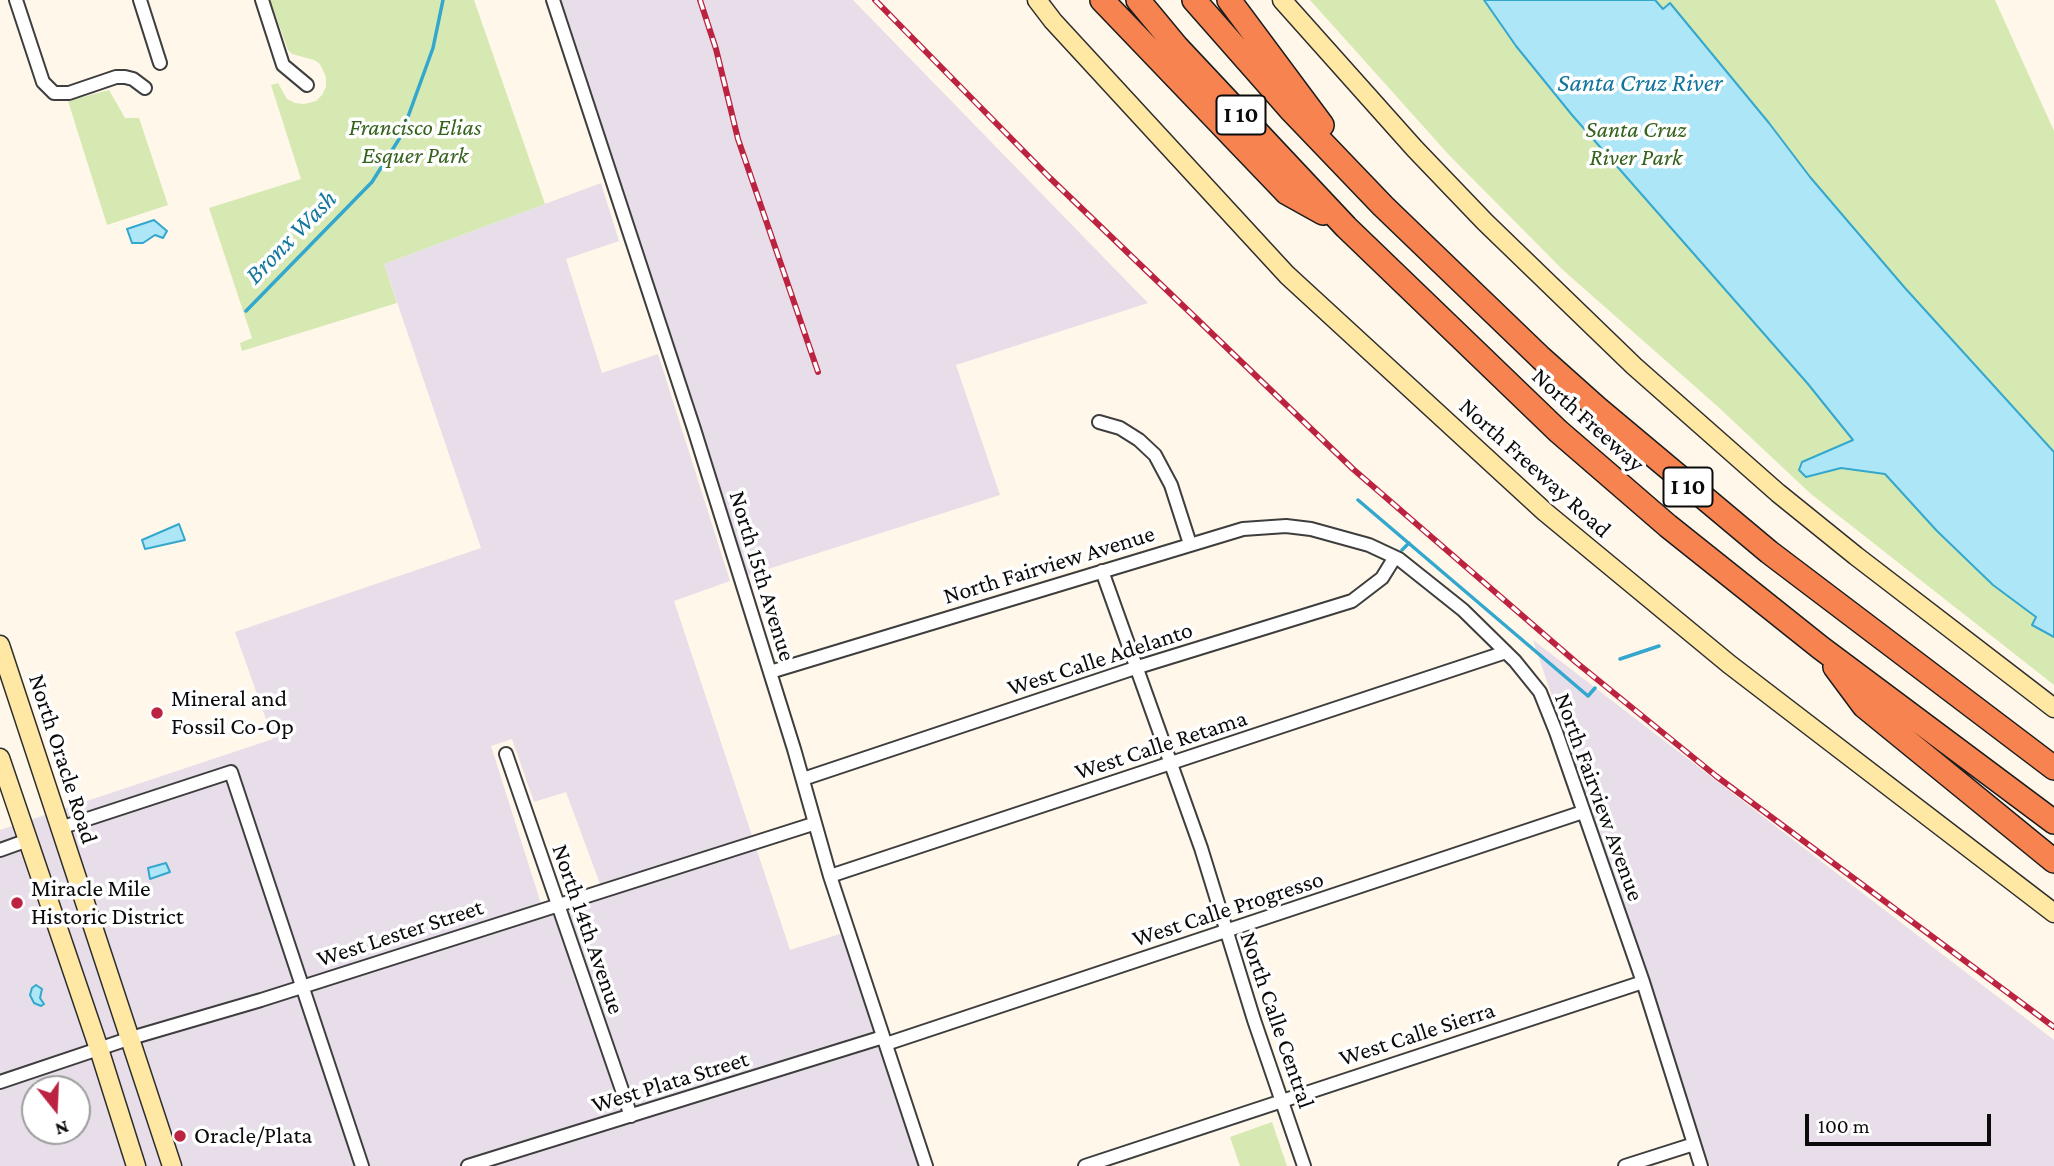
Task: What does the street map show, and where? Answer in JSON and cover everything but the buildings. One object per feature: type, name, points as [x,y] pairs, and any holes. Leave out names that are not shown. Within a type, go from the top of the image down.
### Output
[{"type":"highway","points":[[1102,0],[1287,193],[1346,228]]},
{"type":"highway","name":"North Freeway","points":[[1138,0],[1177,47],[1346,228],[1558,431],[1668,526],[1821,648],[2054,822]]},
{"type":"highway","name":"North Freeway","points":[[1194,0],[1290,109],[1383,206],[1541,358],[1696,494],[1843,610],[2054,767]]},
{"type":"highway","points":[[1229,0],[1383,206]]},
{"type":"highway","points":[[1821,648],[1864,706],[2054,861]]},
{"type":"main road","name":"North Freeway Road","points":[[1037,0],[1053,21],[1287,275],[1545,512],[1729,664],[2054,914]]},
{"type":"main road","points":[[1282,0],[1398,130],[1485,222],[1634,366],[1807,517],[2054,708]]},
{"type":"main road","name":"North Oracle Road","points":[[0,646],[172,1166]]},
{"type":"main road","points":[[0,758],[99,1048],[136,1166]]},
{"type":"street","points":[[16,0],[43,82],[54,93],[69,93],[116,77],[133,79],[145,88]]},
{"type":"street","points":[[140,0],[160,63]]},
{"type":"street","points":[[262,0],[283,65],[307,85]]},
{"type":"street","name":"North 15th Avenue","points":[[553,0],[694,429],[803,779],[813,824],[926,1166]]},
{"type":"street","points":[[1099,422],[1120,428],[1139,440],[1155,455],[1171,485],[1190,544]]},
{"type":"street","name":"North Fairview Avenue","points":[[770,672],[1243,528],[1286,526],[1311,529],[1369,545],[1395,557],[1463,610],[1506,652],[1539,692],[1556,732],[1643,982],[1701,1166]]},
{"type":"street","name":"West Calle Adelanto","points":[[803,779],[1138,667],[1352,601],[1382,578],[1395,557]]},
{"type":"street","name":"North Calle Central","points":[[1102,571],[1200,848],[1225,933],[1304,1166]]},
{"type":"street","name":"West Calle Retama","points":[[830,876],[1506,652]]},
{"type":"street","name":"North 14th Avenue","points":[[506,754],[631,1116]]},
{"type":"street","points":[[60,828],[230,772],[362,1166]]},
{"type":"street","name":"West Calle Progresso","points":[[884,1041],[1225,933],[1583,812]]},
{"type":"street","name":"West Lester Street","points":[[0,1083],[99,1048],[302,987],[813,824]]},
{"type":"street","points":[[0,850],[28,840]]},
{"type":"street","name":"West Calle Sierra","points":[[1085,1166],[1643,982]]},
{"type":"street","name":"West Plata Street","points":[[468,1166],[884,1041]]},
{"type":"street","points":[[1625,1166],[1694,1144]]},
{"type":"shaded area","points":[[560,0],[853,0],[1148,303],[956,365],[1000,495],[743,577]]},
{"type":"shaded area","points":[[601,183],[619,241],[566,259],[602,373],[658,354],[730,581],[674,601],[790,950],[843,933],[919,1166],[0,1166],[0,830],[273,739],[235,632],[481,548],[384,264]],"holes":[[[512,739],[534,802],[566,792],[603,892],[543,910],[491,746]]]},
{"type":"shaded area","points":[[1533,640],[2054,1040],[2054,1166],[1710,1166]]},
{"type":"green space","name":"Francisco Elias Esquer Park","points":[[270,0],[474,0],[545,204],[384,264],[397,303],[242,351],[240,343],[252,338],[209,208],[301,179],[271,85],[278,83],[287,99],[304,104],[316,101],[326,87],[326,77],[320,64],[288,50]]},
{"type":"green space","name":"Santa Cruz River Park","points":[[1310,0],[1995,0],[2054,131],[2054,685],[1811,494],[1716,405],[1563,270],[1449,155]]},
{"type":"green space","points":[[109,90],[125,118],[139,118],[168,205],[107,225],[68,101]]},
{"type":"green space","points":[[1272,1122],[1287,1166],[1240,1166],[1230,1137]]},
{"type":"water","name":"Santa Cruz River","points":[[1484,0],[1655,0],[1663,9],[1670,3],[1810,177],[1905,288],[2054,452],[2054,637],[2032,625],[2036,617],[1993,585],[1937,531],[1885,474],[1841,468],[1806,477],[1799,470],[1802,462],[1853,440],[1808,384],[1572,115],[1516,46]]},
{"type":"water","points":[[154,220],[167,231],[163,238],[155,235],[143,243],[132,243],[127,229]]},
{"type":"water","points":[[179,524],[185,540],[145,549],[142,540]]},
{"type":"water","points":[[166,863],[170,872],[150,879],[148,868]]},
{"type":"water","points":[[36,985],[42,989],[40,998],[44,1004],[41,1006],[34,1003],[30,995]]},
{"type":"waterway","name":"Bronx Wash","points":[[246,311],[372,182],[401,136],[433,48],[443,0]]},
{"type":"waterway","points":[[1358,500],[1588,696],[1595,688]]},
{"type":"waterway","points":[[1402,550],[1409,543]]},
{"type":"waterway","points":[[1620,659],[1659,646]]},
{"type":"railway","points":[[700,0],[716,49],[738,139],[818,372]]},
{"type":"railway","points":[[875,0],[1050,178],[1353,469],[1577,663],[1716,776],[2054,1027]]},
{"type":"place","name":"Mineral and Fossil Co-Op","points":[[157,713]]},
{"type":"place","name":"Miracle Mile Historic District","points":[[17,903]]},
{"type":"place","name":"Oracle/Plata","points":[[180,1136]]}]
